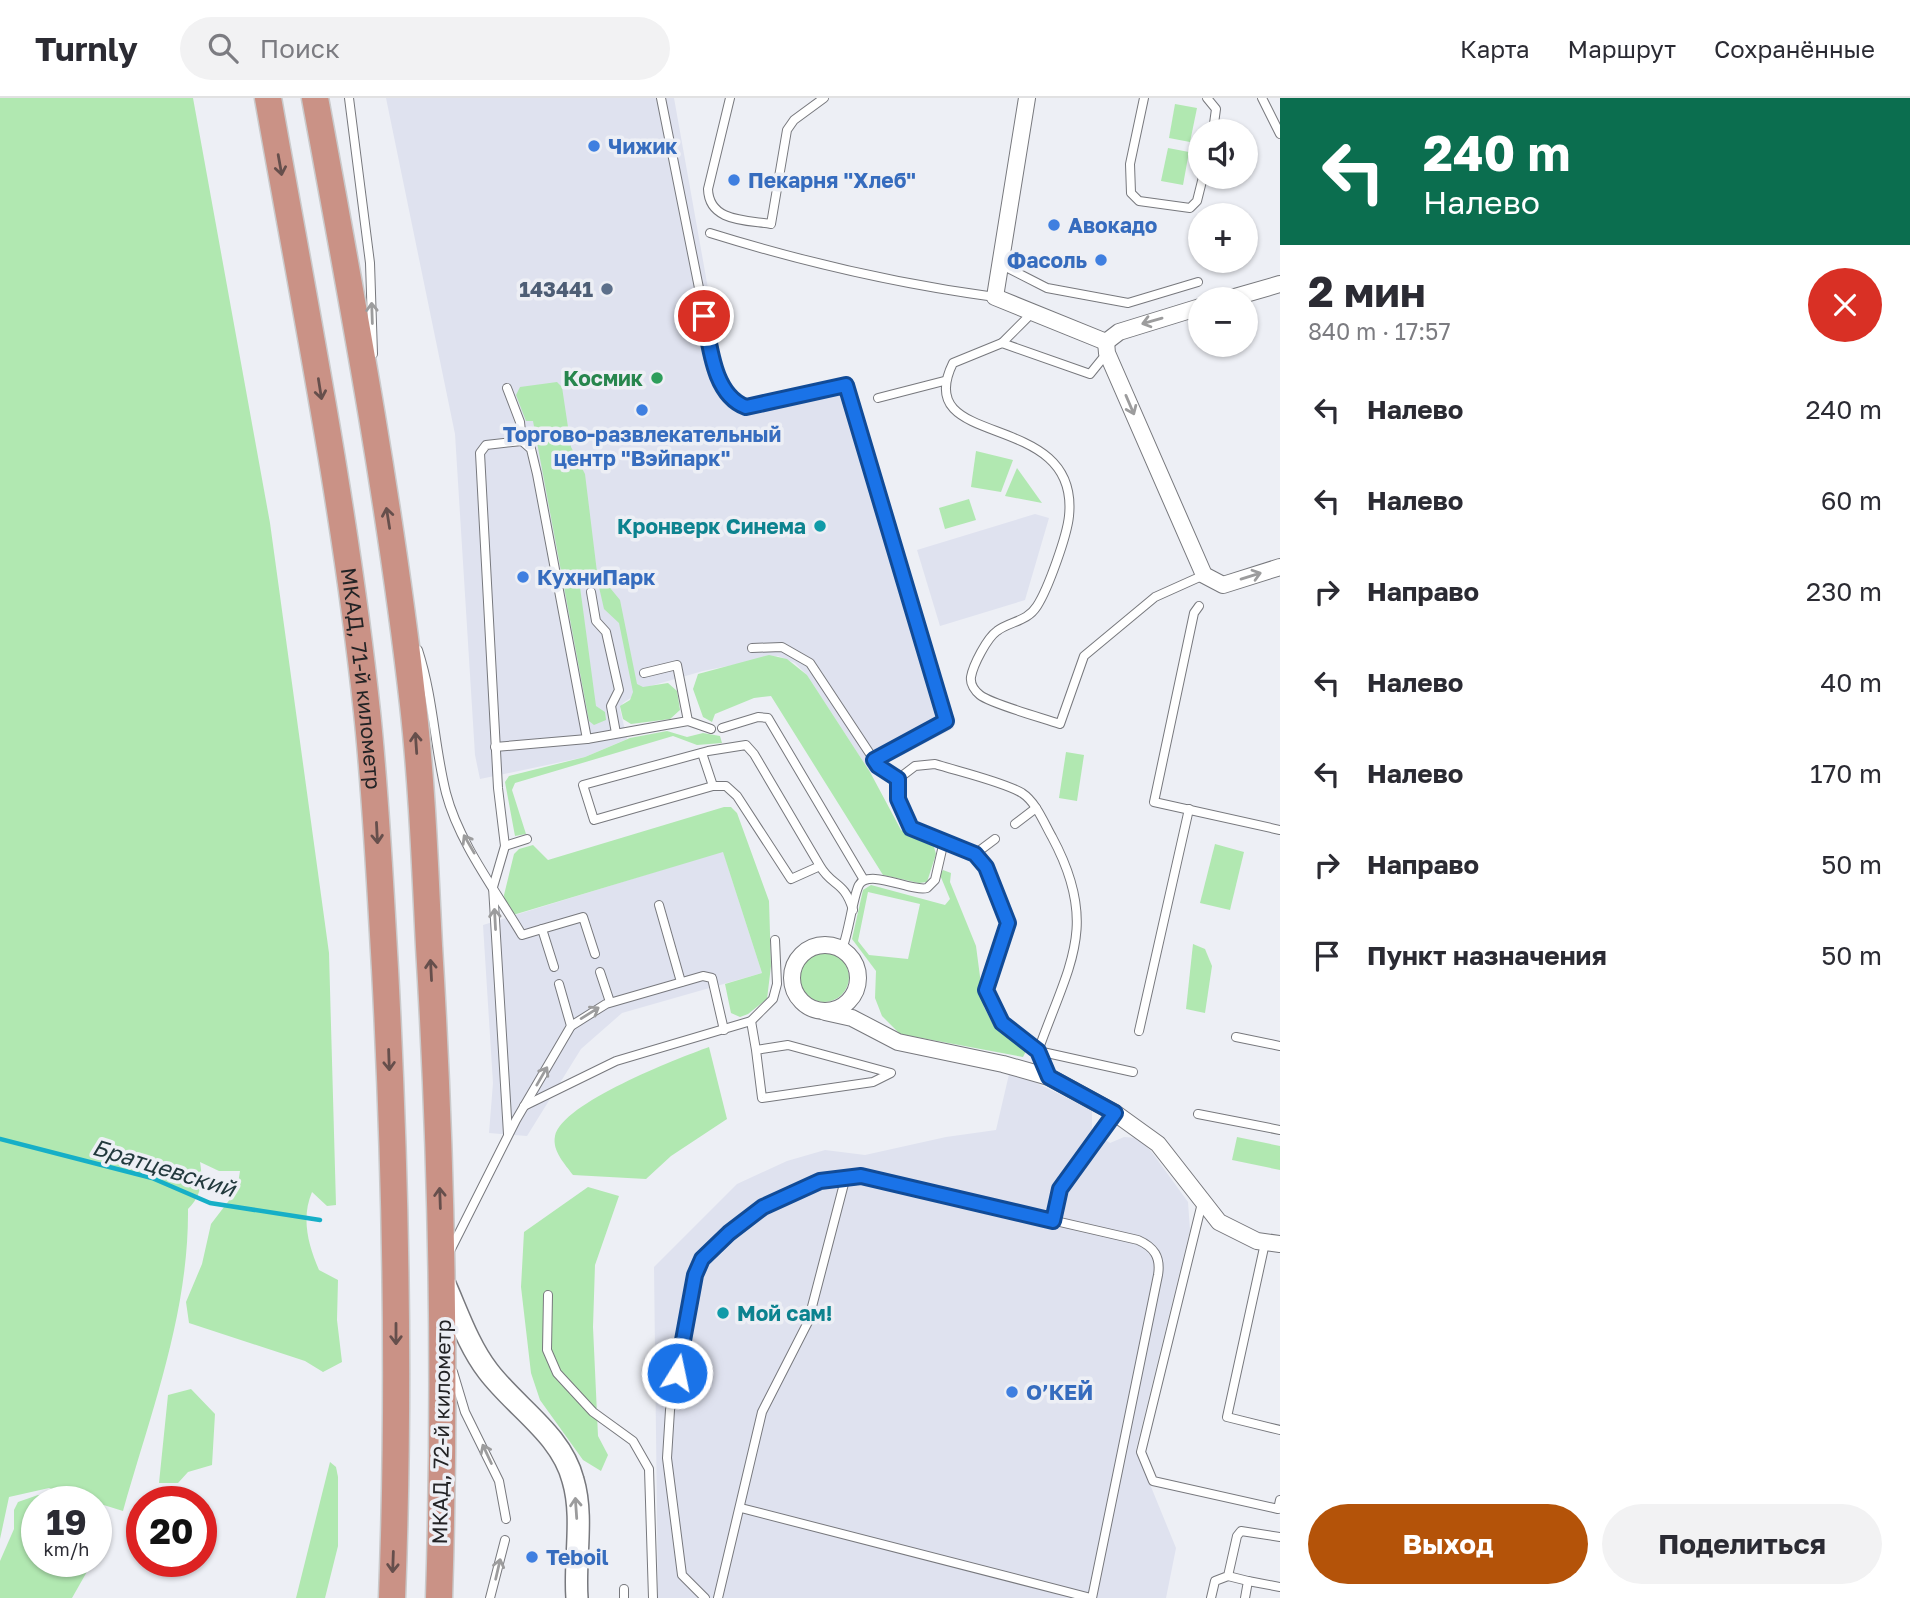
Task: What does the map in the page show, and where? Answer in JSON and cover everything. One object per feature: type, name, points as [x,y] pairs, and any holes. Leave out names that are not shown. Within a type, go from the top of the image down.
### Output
[{"type":"highway","name":"МКАД, 71-й километр","points":[[268,98],[319,382],[367,713],[389,1040],[396,1266],[392,1598]]},
{"type":"highway","points":[[315,98],[378,454],[414,709],[435,1038],[442,1272]]},
{"type":"highway","name":"МКАД, 72-й километр","points":[[439,1598],[442,1272]]},
{"type":"street","points":[[1027,98],[995,297],[1107,347],[1203,575],[1223,584],[1280,567]]},
{"type":"street","points":[[1258,290],[1280,284]]},
{"type":"street","points":[[1107,347],[1119,332],[1188,311]]},
{"type":"street","points":[[878,1032],[861,1010],[856,992],[859,977],[856,964],[842,949],[823,945],[812,948],[794,965],[794,992],[813,1010],[852,1018],[878,1032],[898,1042],[1003,1064],[1049,1077],[1115,1113],[1158,1144],[1219,1222],[1272,1244]]},
{"type":"street","points":[[825,1012],[839,1009],[856,992]]},
{"type":"street","points":[[442,1272],[471,1343],[487,1370],[512,1400],[547,1432],[566,1460],[574,1482],[577,1598]]},
{"type":"lane","points":[[349,98],[370,264],[378,454]]},
{"type":"lane","points":[[661,98],[715,368],[728,395],[746,407],[846,385],[946,721],[874,760]]},
{"type":"lane","points":[[730,98],[708,189],[710,203],[721,215],[771,224],[787,130],[794,120],[824,98]]},
{"type":"lane","points":[[1144,98],[1130,164],[1131,193],[1139,201],[1190,208],[1197,201],[1200,189]]},
{"type":"lane","points":[[1210,98],[1216,108],[1215,119]]},
{"type":"lane","points":[[1262,98],[1280,134]]},
{"type":"lane","points":[[710,233],[767,251],[920,287],[995,297]]},
{"type":"lane","points":[[1000,264],[1047,288],[1128,303],[1198,282]]},
{"type":"lane","points":[[1033,313],[1002,343],[953,363],[944,381],[947,402],[958,416],[1024,442],[1050,457],[1061,474],[1070,500],[1068,529],[1037,606],[1026,618],[996,631],[987,642],[971,677],[972,686],[982,697],[1060,724],[1084,656],[1155,597],[1203,575]]},
{"type":"lane","points":[[1002,343],[1090,374],[1107,347]]},
{"type":"lane","points":[[878,398],[944,381]]},
{"type":"lane","points":[[507,388],[520,422],[522,441],[531,449],[537,474],[587,739]]},
{"type":"lane","points":[[508,1134],[494,887],[505,846],[495,747],[480,453],[486,445],[522,441]]},
{"type":"lane","points":[[591,592],[596,621],[606,632],[619,691],[611,706],[616,733]]},
{"type":"lane","points":[[400,597],[430,689],[446,793],[459,827],[522,935],[583,917],[595,954]]},
{"type":"lane","points":[[1199,606],[1194,613],[1182,664],[1154,802],[1280,830]]},
{"type":"lane","points":[[752,648],[782,647],[810,663],[878,766],[898,779]]},
{"type":"lane","points":[[644,673],[677,665],[688,721]]},
{"type":"lane","points":[[722,728],[758,717],[768,718],[864,880]]},
{"type":"lane","points":[[495,747],[587,739],[688,721],[712,729]]},
{"type":"lane","points":[[820,866],[791,878],[737,796],[726,786],[712,786],[594,820],[583,785],[702,753],[746,745],[820,866],[826,877],[840,883],[853,910]]},
{"type":"lane","points":[[702,753],[712,786]]},
{"type":"lane","points":[[898,779],[915,766],[935,764],[1022,793],[1036,808],[1069,869],[1077,899],[1079,927],[1038,1051],[1049,1077]]},
{"type":"lane","points":[[898,779],[898,799],[911,828],[975,854],[986,867],[1008,923],[986,990],[1002,1023],[1038,1051],[1133,1072]]},
{"type":"lane","points":[[1015,824],[1036,808]]},
{"type":"lane","points":[[1139,1031],[1189,809]]},
{"type":"lane","points":[[505,846],[527,839]]},
{"type":"lane","points":[[975,854],[995,839]]},
{"type":"lane","points":[[864,880],[928,888],[935,880],[944,841]]},
{"type":"lane","points":[[842,949],[858,886],[864,880]]},
{"type":"lane","points":[[659,905],[681,982]]},
{"type":"lane","points":[[542,929],[554,967]]},
{"type":"lane","points":[[524,1106],[616,1060],[751,1021],[773,999],[777,984],[775,940]]},
{"type":"lane","points":[[600,972],[610,1002]]},
{"type":"lane","points":[[442,1272],[508,1134],[571,1026],[610,1002],[703,976],[712,978],[724,1030]]},
{"type":"lane","points":[[559,984],[571,1026]]},
{"type":"lane","points":[[751,1021],[762,1098],[873,1082],[891,1073],[788,1045],[756,1050]]},
{"type":"lane","points":[[1236,1037],[1280,1046]]},
{"type":"lane","points":[[1053,1221],[1060,1189],[1115,1113]]},
{"type":"lane","points":[[1198,1114],[1280,1130]]},
{"type":"lane","points":[[718,1598],[762,1412],[808,1322],[846,1176]]},
{"type":"lane","points":[[705,1598],[682,1575],[667,1458],[670,1410],[695,1275],[702,1259],[729,1233],[763,1207],[820,1181],[861,1176],[1149,1244],[1160,1264],[1091,1598],[741,1508]]},
{"type":"lane","points":[[1202,1203],[1140,1452],[1153,1481],[1278,1509],[1280,1500]]},
{"type":"lane","points":[[1272,1244],[1227,1417],[1280,1430]]},
{"type":"lane","points":[[548,1295],[547,1350],[557,1373],[593,1412],[633,1441],[649,1469],[653,1598]]},
{"type":"lane","points":[[442,1338],[465,1412],[499,1481],[506,1519]]},
{"type":"lane","points":[[1228,1576],[1237,1536],[1241,1531],[1280,1537]]},
{"type":"lane","points":[[490,1598],[505,1540]]},
{"type":"lane","points":[[1211,1598],[1215,1581],[1228,1576],[1280,1587]]},
{"type":"lane","points":[[1245,1598],[1248,1581]]},
{"type":"shaded area","points":[[386,98],[674,98],[722,367],[741,401],[849,377],[954,728],[870,772],[807,675],[795,663],[778,656],[703,671],[647,687],[623,703],[620,709],[627,739],[585,757],[480,779],[475,755],[455,434]]},
{"type":"shaded area","points":[[1035,514],[1049,518],[1025,600],[940,626],[917,550]]},
{"type":"shaded area","points":[[723,851],[762,973],[622,1013],[581,1049],[527,1136],[489,1133],[493,1083],[483,925]]},
{"type":"shaded area","points":[[1010,1070],[1092,1110],[1092,1131],[1110,1143],[1124,1137],[1137,1138],[1151,1151],[1188,1202],[1190,1230],[1136,1450],[1176,1548],[1166,1598],[658,1598],[654,1267],[737,1184],[787,1161],[825,1150],[865,1155],[946,1137],[996,1130]]},
{"type":"green space","points":[[0,98],[193,98],[270,523],[329,953],[336,1205],[327,1206],[312,1192],[306,1221],[309,1241],[319,1270],[338,1280],[337,1320],[342,1362],[323,1372],[305,1361],[189,1323],[186,1302],[202,1264],[211,1224],[237,1190],[240,1171],[219,1171],[200,1162],[200,1187],[188,1209],[187,1248],[175,1324],[130,1486],[126,1486],[123,1511],[112,1508],[112,1486],[21,1486],[21,1494],[9,1497],[0,1539]]},
{"type":"green space","points":[[1175,104],[1197,108],[1195,119],[1188,119],[1188,142],[1169,138]]},
{"type":"green space","points":[[1168,148],[1188,152],[1183,185],[1161,181]]},
{"type":"green space","points":[[557,382],[562,387],[571,447],[585,474],[597,572],[620,600],[637,684],[643,687],[668,683],[677,691],[680,710],[670,719],[631,724],[623,719],[620,706],[630,700],[633,692],[619,623],[604,609],[599,587],[590,581],[580,587],[596,706],[605,712],[606,720],[594,725],[589,721],[533,421],[526,421],[516,395],[520,387]]},
{"type":"green space","points":[[976,451],[1013,460],[1001,492],[971,487]]},
{"type":"green space","points":[[1017,468],[1042,503],[1005,496]]},
{"type":"green space","points":[[969,499],[976,520],[945,529],[939,508]]},
{"type":"green space","points":[[769,655],[787,659],[807,675],[870,772],[901,830],[934,847],[936,854],[927,882],[919,883],[883,875],[771,696],[754,698],[715,714],[712,722],[703,717],[693,689],[698,674]]},
{"type":"green space","points":[[667,731],[687,737],[703,733],[720,736],[722,743],[697,745],[673,736],[515,783],[512,790],[526,834],[515,836],[505,782],[509,776],[585,757],[630,738]]},
{"type":"green space","points":[[1066,752],[1084,755],[1077,801],[1059,798]]},
{"type":"green space","points":[[731,807],[737,813],[769,901],[771,966],[767,999],[748,1014],[740,1017],[731,1013],[725,984],[762,973],[723,852],[506,917],[504,895],[514,854],[519,849],[533,845],[548,860]]},
{"type":"green space","points":[[1215,844],[1244,852],[1230,910],[1200,903]]},
{"type":"green space","points":[[943,870],[951,873],[950,882],[976,946],[984,1007],[995,1028],[1026,1051],[1023,1057],[900,1034],[882,1016],[875,998],[876,971],[852,939],[863,890],[871,885],[945,905],[950,899],[940,875]],"holes":[[[868,892],[920,904],[908,959],[869,955],[858,941]]]},
{"type":"green space","points":[[1193,944],[1205,949],[1212,966],[1205,1013],[1186,1009]]},
{"type":"green space","points":[[824,952],[842,959],[849,977],[842,995],[824,1002],[806,995],[799,977],[806,959]]},
{"type":"green space","points":[[709,1047],[727,1119],[671,1156],[646,1179],[573,1175],[555,1147],[555,1136],[562,1123],[577,1110],[622,1084]]},
{"type":"green space","points":[[1237,1137],[1280,1146],[1280,1170],[1232,1160]]},
{"type":"green space","points":[[588,1187],[619,1196],[595,1265],[593,1327],[598,1436],[608,1455],[601,1471],[583,1460],[540,1400],[531,1373],[521,1287],[524,1232]]},
{"type":"green space","points":[[191,1389],[215,1414],[212,1465],[188,1472],[178,1483],[159,1483],[168,1395]]},
{"type":"green space","points":[[330,1462],[336,1467],[338,1477],[338,1546],[325,1598],[296,1598]]},
{"type":"green space","points":[[21,1501],[21,1577],[84,1577],[72,1598],[0,1598],[0,1561],[14,1529],[14,1510]]},
{"type":"waterway","name":"Братцевский","points":[[0,1139],[152,1178],[210,1203],[320,1220]]},
{"type":"place","name":"Чижик","points":[[594,146]]},
{"type":"place","name":"Пекарня \"Хлеб\"","points":[[734,180]]},
{"type":"place","name":"Авокадо","points":[[1054,225]]},
{"type":"place","name":"Фасоль","points":[[1101,260]]},
{"type":"place","name":"143441","points":[[607,289]]},
{"type":"place","name":"Космик","points":[[657,378]]},
{"type":"place","name":"Торгово-развлекательный центр \"Вэйпарк\"","points":[[642,410]]},
{"type":"place","name":"Кронверк Синема","points":[[820,526]]},
{"type":"place","name":"КухниПарк","points":[[523,577]]},
{"type":"place","name":"Мой сам!","points":[[723,1313]]},
{"type":"place","name":"О’КЕЙ","points":[[1012,1392]]},
{"type":"place","name":"Teboil","points":[[532,1557]]},
{"type":"route","points":[[677,1373],[695,1275],[702,1259],[729,1233],[763,1207],[820,1181],[861,1176],[1053,1221],[1060,1189],[1115,1113],[1049,1077],[1038,1051],[1002,1023],[986,990],[1008,923],[986,867],[975,854],[911,828],[898,799],[898,779],[878,766],[874,760],[946,721],[846,385],[746,407],[736,403],[728,395],[715,368],[704,316]]}]
